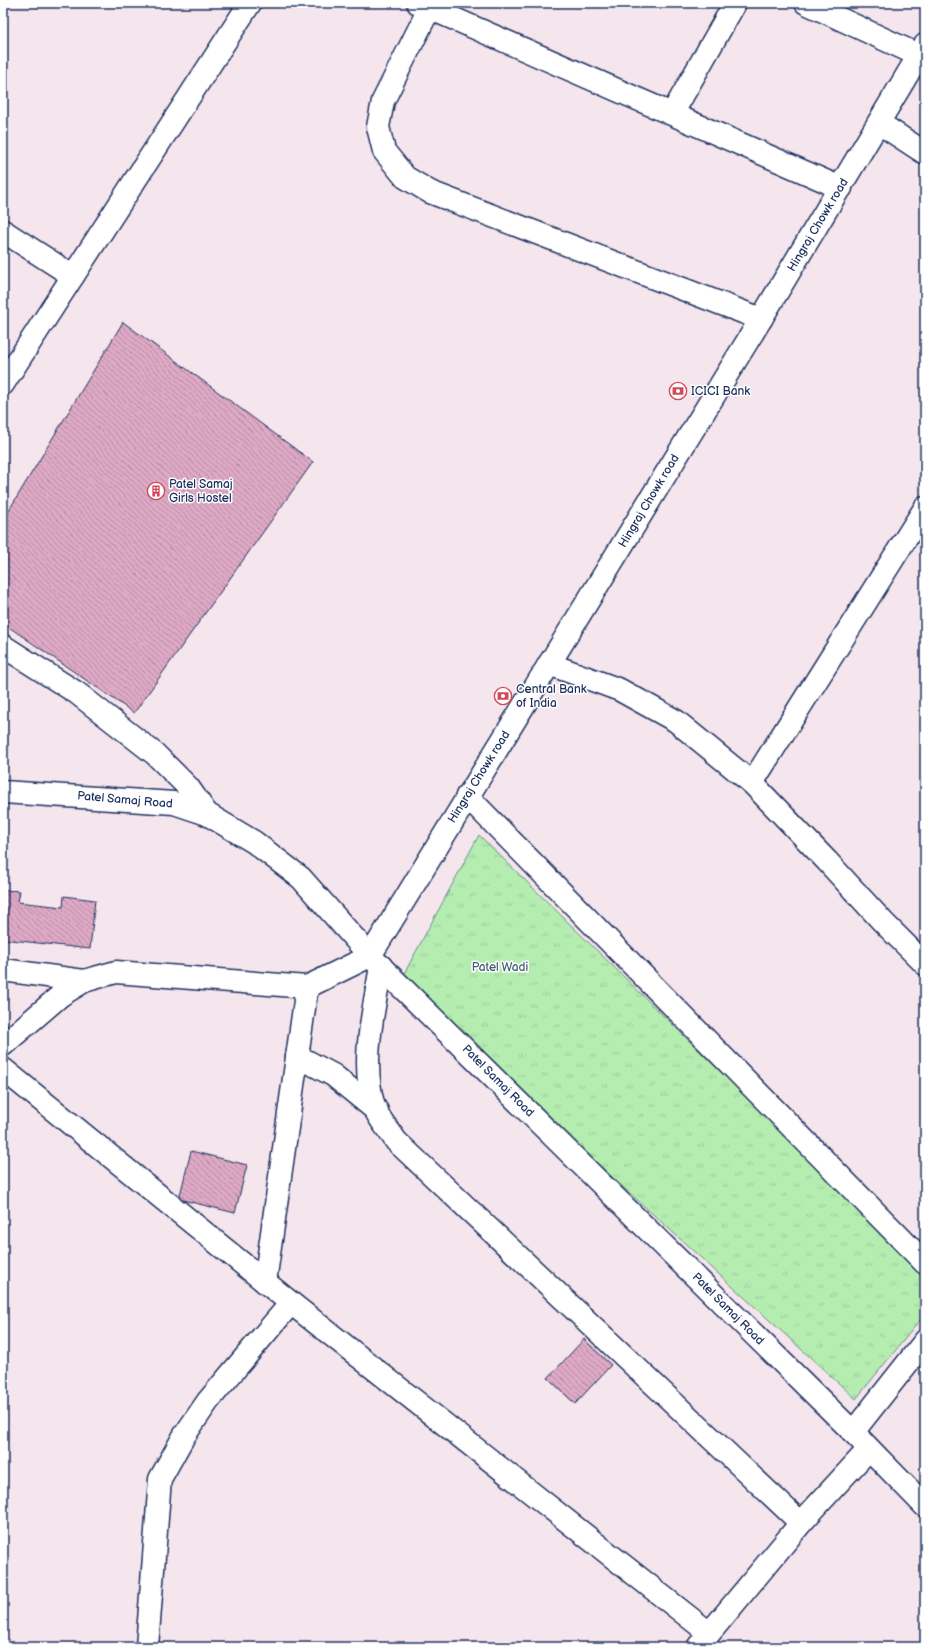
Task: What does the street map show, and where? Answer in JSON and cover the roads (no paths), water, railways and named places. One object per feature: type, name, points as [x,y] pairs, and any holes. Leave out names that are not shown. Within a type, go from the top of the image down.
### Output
[{"type":"street","points":[[3,384],[250,3]]},
{"type":"street","points":[[672,114],[735,3]]},
{"type":"street","points":[[806,3],[922,50]]},
{"type":"street","points":[[760,319],[430,192],[405,177],[384,151],[378,127],[383,101],[427,5],[841,188]]},
{"type":"street","name":"Hingraj Chowk road","points":[[375,961],[467,796],[841,188],[922,50]]},
{"type":"street","points":[[879,123],[925,153]]},
{"type":"street","points":[[3,231],[73,276]]},
{"type":"street","points":[[752,783],[925,508]]},
{"type":"street","points":[[3,646],[77,693],[155,754],[188,787],[207,814]]},
{"type":"street","points":[[549,664],[620,690],[676,721],[752,783],[828,861],[883,922],[923,955]]},
{"type":"street","name":"Patel Samaj Road","points":[[3,792],[174,803],[207,814],[254,842],[301,878],[375,961],[853,1432],[925,1506]]},
{"type":"street","points":[[467,796],[925,1264]]},
{"type":"street","points":[[3,1045],[61,995],[84,981],[116,972],[307,987],[375,961],[368,1074],[375,1108],[396,1141],[801,1523]]},
{"type":"street","points":[[3,970],[84,981]]},
{"type":"street","points":[[266,1282],[307,987]]},
{"type":"street","points":[[297,1056],[333,1075],[377,1111]]},
{"type":"street","points":[[3,1069],[704,1640],[801,1523],[869,1449]]},
{"type":"street","points":[[147,1647],[160,1479],[184,1436],[208,1401],[290,1303]]},
{"type":"street","points":[[853,1432],[924,1343]]},
{"type":"place","name":"ICICI Bank","points":[[678,391]]},
{"type":"place","name":"Patel Samaj Girls Hostel","points":[[156,491]]},
{"type":"place","name":"Central Bank of India","points":[[503,696]]},
{"type":"park label","name":"Patel Wadi","points":[[500,967]]}]
